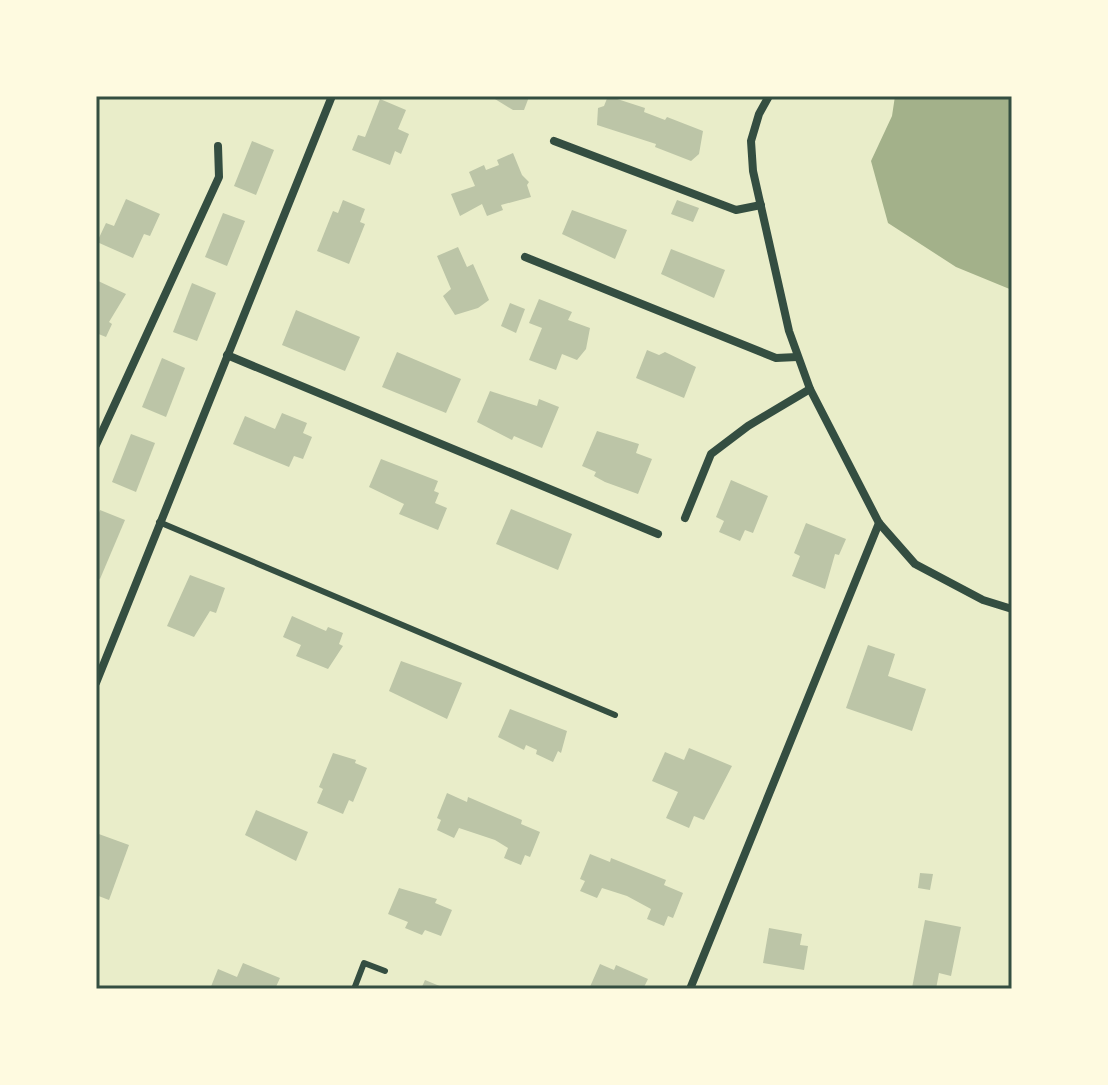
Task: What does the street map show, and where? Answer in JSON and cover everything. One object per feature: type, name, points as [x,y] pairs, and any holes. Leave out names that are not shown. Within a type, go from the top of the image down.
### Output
[{"type":"street","points":[[96,683],[332,96]]},
{"type":"street","points":[[769,96],[751,141],[761,205],[797,357],[810,389],[879,523],[915,564],[983,600],[1012,609]]},
{"type":"street","points":[[554,141],[736,210],[761,205]]},
{"type":"street","points":[[96,445],[219,177],[218,146]]},
{"type":"street","points":[[525,257],[776,358],[797,357]]},
{"type":"street","points":[[227,355],[658,534]]},
{"type":"street","points":[[685,518],[711,454],[748,426],[810,389]]},
{"type":"street","points":[[690,989],[879,523]]},
{"type":"lane","points":[[159,522],[615,715]]},
{"type":"lane","points":[[354,989],[364,963],[385,971]]},
{"type":"shaded area","points":[[895,96],[1012,96],[1012,290],[956,267],[888,223],[871,161],[892,116]]},
{"type":"building","points":[[490,96],[529,97],[524,110],[513,110]]},
{"type":"building","points":[[608,96],[645,108],[644,112],[665,120],[667,117],[703,131],[699,154],[691,161],[655,147],[656,144],[597,125],[598,108],[604,106]]},
{"type":"building","points":[[380,99],[406,110],[398,129],[409,134],[401,154],[395,151],[390,165],[352,150],[358,135],[365,137]]},
{"type":"building","points":[[252,141],[274,150],[256,195],[234,186]]},
{"type":"building","points":[[513,153],[522,175],[529,182],[531,197],[501,205],[503,210],[487,216],[482,204],[460,216],[451,194],[475,186],[469,172],[484,165],[486,170],[499,165],[497,160]]},
{"type":"building","points":[[126,199],[160,214],[150,236],[144,234],[133,258],[97,242],[106,223],[114,226]]},
{"type":"building","points":[[343,200],[365,209],[360,222],[365,224],[349,264],[317,251],[333,211],[338,213]]},
{"type":"building","points":[[677,200],[699,208],[693,222],[671,214]]},
{"type":"building","points":[[572,210],[627,230],[615,259],[562,234]]},
{"type":"building","points":[[223,213],[245,221],[227,266],[205,257]]},
{"type":"building","points":[[458,247],[467,267],[473,264],[489,300],[478,308],[455,315],[443,296],[451,289],[437,256]]},
{"type":"building","points":[[671,249],[725,270],[714,298],[661,274]]},
{"type":"building","points":[[96,280],[126,294],[109,322],[112,324],[106,337],[96,333]]},
{"type":"building","points":[[192,283],[216,293],[197,341],[173,332]]},
{"type":"building","points":[[539,299],[572,312],[568,320],[590,328],[586,349],[577,360],[562,354],[556,370],[529,360],[542,328],[529,323]]},
{"type":"building","points":[[510,303],[525,309],[516,333],[501,326]]},
{"type":"building","points":[[296,310],[360,337],[345,371],[282,345]]},
{"type":"building","points":[[647,350],[659,355],[665,352],[696,367],[684,398],[636,378]]},
{"type":"building","points":[[397,352],[461,379],[446,413],[382,387]]},
{"type":"building","points":[[162,358],[185,368],[166,417],[142,407]]},
{"type":"building","points":[[490,391],[537,406],[539,399],[559,407],[542,448],[514,436],[512,440],[477,422]]},
{"type":"building","points":[[282,413],[307,423],[303,433],[312,437],[303,459],[294,456],[289,467],[233,444],[245,416],[275,429]]},
{"type":"building","points":[[597,431],[639,444],[636,453],[652,459],[638,494],[605,482],[594,476],[596,472],[582,466]]},
{"type":"building","points":[[131,434],[155,443],[136,492],[112,482]]},
{"type":"building","points":[[381,459],[438,481],[434,491],[439,493],[435,503],[447,508],[438,530],[399,514],[404,504],[369,487]]},
{"type":"building","points":[[731,480],[768,496],[753,533],[745,530],[740,541],[719,532],[724,521],[716,517]]},
{"type":"building","points":[[511,509],[572,534],[558,570],[496,544]]},
{"type":"building","points":[[100,510],[125,520],[100,579],[96,577],[96,521]]},
{"type":"building","points":[[806,523],[846,539],[839,555],[835,554],[825,589],[792,576],[800,556],[794,553]]},
{"type":"building","points":[[190,575],[225,588],[216,613],[210,611],[194,637],[167,626]]},
{"type":"building","points":[[292,616],[326,631],[328,627],[343,633],[339,644],[343,646],[328,669],[296,656],[301,645],[283,637]]},
{"type":"building","points":[[868,645],[895,654],[888,676],[926,689],[912,731],[846,708]]},
{"type":"building","points":[[401,661],[462,683],[447,719],[389,691]]},
{"type":"building","points":[[510,709],[567,731],[561,753],[558,751],[553,762],[526,745],[524,750],[498,737]]},
{"type":"building","points":[[689,748],[732,766],[704,820],[694,816],[689,828],[666,818],[678,792],[652,781],[665,752],[684,760]]},
{"type":"building","points":[[333,753],[356,760],[355,763],[367,768],[353,802],[349,800],[343,814],[317,803],[323,789],[319,787]]},
{"type":"building","points":[[447,793],[467,802],[468,797],[522,820],[521,824],[540,832],[530,857],[525,855],[521,865],[504,858],[508,848],[495,840],[459,828],[454,838],[437,830],[441,820],[437,818]]},
{"type":"building","points":[[256,810],[308,832],[296,861],[245,835]]},
{"type":"building","points":[[96,833],[129,845],[109,900],[96,895]]},
{"type":"building","points":[[590,854],[610,862],[611,858],[666,880],[664,885],[683,893],[673,918],[668,916],[664,926],[647,919],[651,909],[627,896],[602,888],[597,898],[580,891],[585,881],[580,879]]},
{"type":"building","points":[[920,873],[933,874],[930,890],[918,888]]},
{"type":"building","points":[[399,888],[437,899],[435,903],[452,910],[441,936],[425,930],[422,935],[405,928],[408,922],[388,914]]},
{"type":"building","points":[[925,920],[961,927],[951,976],[939,973],[936,989],[912,988]]},
{"type":"building","points":[[769,928],[802,934],[800,945],[808,946],[804,970],[763,963]]},
{"type":"building","points":[[243,963],[280,978],[275,989],[210,989],[218,969],[237,977]]},
{"type":"building","points":[[600,964],[614,970],[616,965],[648,979],[643,989],[589,989]]},
{"type":"building","points":[[425,980],[447,989],[421,989]]}]
